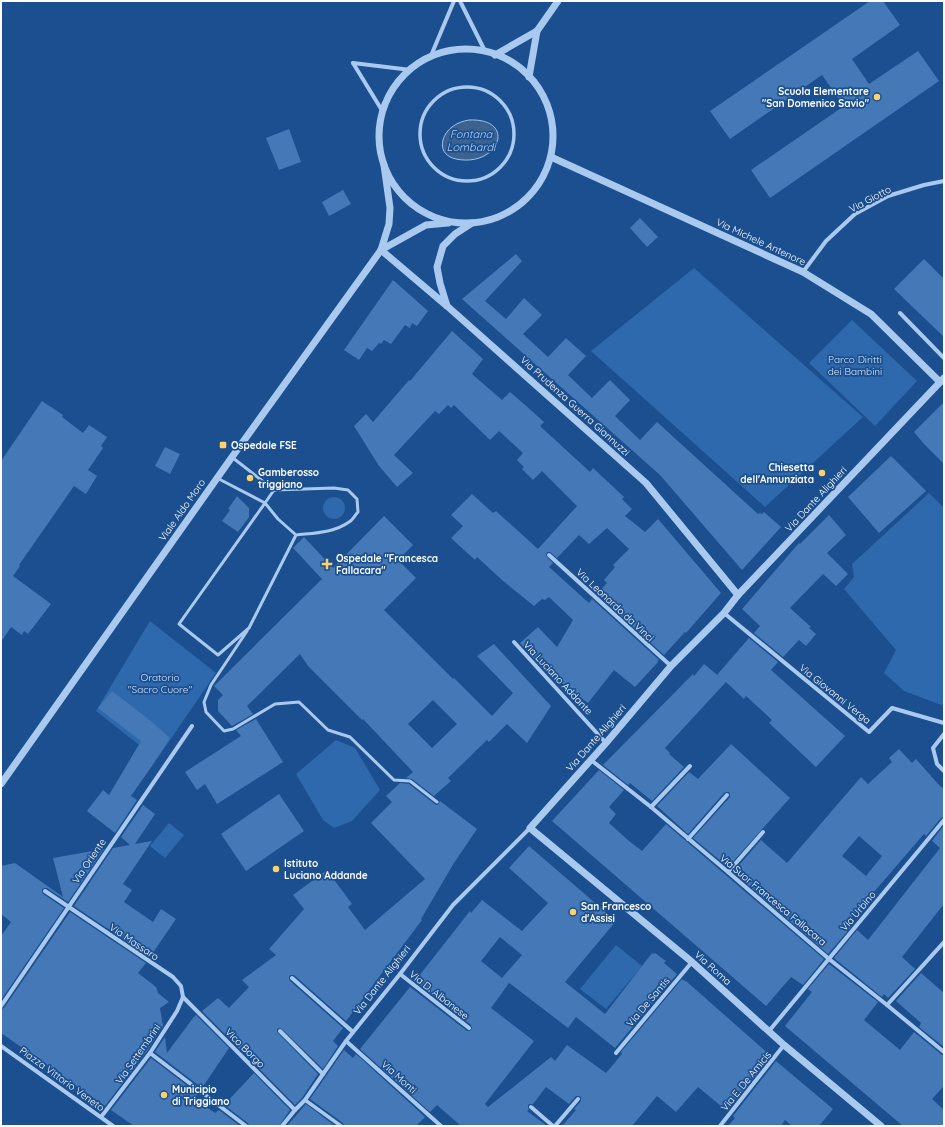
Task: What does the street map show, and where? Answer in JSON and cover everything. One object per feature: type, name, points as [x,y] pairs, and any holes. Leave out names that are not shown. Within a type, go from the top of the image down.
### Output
[{"type":"street","points":[[430,58],[454,1]]},
{"type":"street","points":[[460,1],[484,51]]},
{"type":"street","points":[[529,77],[537,31],[558,1]]},
{"type":"street","points":[[495,55],[537,31]]},
{"type":"street","points":[[464,49],[484,51],[513,63],[533,81],[547,104],[553,130],[551,157],[540,182],[522,203],[498,217],[472,223],[453,223],[430,216],[410,203],[394,186],[384,165],[379,136],[383,112],[398,83],[416,65],[439,54],[464,49]]},
{"type":"street","points":[[383,112],[354,63],[411,70]]},
{"type":"street","points":[[463,86],[481,88],[498,97],[509,111],[515,128],[513,147],[504,164],[490,176],[472,181],[454,180],[437,171],[426,156],[420,139],[422,120],[430,104],[445,92],[463,86]]},
{"type":"street","name":"Via Michele Antenore","points":[[551,157],[803,272],[871,314],[942,380]]},
{"type":"street","name":"Viale Aldo Moro","points":[[1,784],[217,478],[381,250],[389,224],[390,208],[384,165]]},
{"type":"street","name":"Via Giotto","points":[[803,272],[826,241],[855,214],[888,196],[924,185],[944,181]]},
{"type":"street","name":"Viale Aldo Moro","points":[[381,250],[426,224],[453,223]]},
{"type":"street","points":[[447,306],[437,267],[443,246],[455,234],[472,223]]},
{"type":"street","name":"Via Prudenza Guerra Giannuzzi","points":[[381,250],[447,306],[646,483],[738,595]]},
{"type":"street","points":[[900,313],[944,358]]},
{"type":"street","name":"Via Dante Alighieri","points":[[282,1126],[305,1100],[346,1041],[453,905],[530,828],[606,743],[671,666],[724,613],[738,595],[942,380]]},
{"type":"street","name":"Via Leonardo da Vinci","points":[[549,555],[671,666]]},
{"type":"street","name":"Via Giovanni Verga","points":[[724,613],[869,732],[892,708],[944,723]]},
{"type":"street","name":"Via Luciano Addante","points":[[514,642],[606,743]]},
{"type":"street","name":"Via Oriente","points":[[1,1006],[192,726]]},
{"type":"street","points":[[944,734],[933,748],[937,764],[944,771]]},
{"type":"street","name":"Via Suor Francesca Fallacara","points":[[591,760],[651,807],[829,959],[944,1052]]},
{"type":"street","points":[[651,807],[690,766]]},
{"type":"street","points":[[688,839],[727,795]]},
{"type":"street","name":"Via Urbino","points":[[769,1031],[944,820]]},
{"type":"street","name":"Via Roma","points":[[530,828],[692,962],[784,1045],[881,1126]]},
{"type":"street","points":[[728,872],[763,832]]},
{"type":"street","name":"Via Massaro","points":[[45,891],[174,978],[181,986],[183,997]]},
{"type":"street","points":[[887,1005],[944,942]]},
{"type":"street","name":"Via De Santis","points":[[616,1053],[692,962]]},
{"type":"street","name":"Via D. Albanese","points":[[400,974],[469,1028]]},
{"type":"street","points":[[292,978],[353,1032]]},
{"type":"street","name":"Via Settembrini","points":[[101,1117],[150,1053],[177,1011],[183,997]]},
{"type":"street","name":"Vico Borgo","points":[[183,997],[295,1110]]},
{"type":"street","points":[[280,1031],[323,1074]]},
{"type":"street","name":"Via Monti","points":[[346,1041],[441,1126]]},
{"type":"street","name":"Via E. De Amicis","points":[[720,1126],[784,1045]]},
{"type":"street","name":"Piazza Vittorio Veneto","points":[[1,1046],[113,1126]]},
{"type":"street","points":[[150,1053],[246,1126]]},
{"type":"street","points":[[530,1107],[554,1126],[578,1099]]},
{"type":"street","points":[[305,1100],[341,1126]]},
{"type":"lane","points":[[217,478],[265,503],[278,519],[296,535],[320,533],[338,528],[350,522],[358,512],[357,499],[348,490],[334,488],[274,490],[232,457]]},
{"type":"lane","points":[[249,628],[218,655],[179,624],[274,490]]},
{"type":"lane","points":[[296,535],[249,628],[211,685],[204,702],[206,712],[224,731],[233,729],[275,704],[299,702],[328,730],[350,737],[394,780],[410,781],[437,802]]},
{"type":"green space","points":[[694,268],[863,417],[765,507],[591,351]]},
{"type":"green space","name":"Parco Diritti dei Bambini","points":[[852,320],[917,381],[875,426],[809,363]]},
{"type":"green space","points":[[929,493],[944,508],[944,706],[904,691],[884,673],[896,650],[844,589],[854,577],[852,564]]},
{"type":"green space","points":[[334,497],[342,500],[345,508],[342,516],[334,519],[326,516],[323,508],[326,500]]},
{"type":"green space","name":"Oratorio \"Sacro Cuore\"","points":[[150,621],[216,673],[157,759],[96,711]]},
{"type":"green space","points":[[336,740],[355,748],[380,790],[352,821],[334,828],[323,820],[296,774]]},
{"type":"green space","points":[[169,823],[184,835],[165,858],[150,846]]},
{"type":"green space","points":[[616,945],[642,966],[606,1009],[580,989]]},
{"type":"water","name":"Fontana Lombardi","points":[[469,120],[484,121],[494,127],[498,134],[497,142],[492,150],[483,156],[471,160],[450,157],[446,154],[442,145],[445,135],[460,122]]},
{"type":"building","name":"Scuola Elementare \"San Domenico Savio\"","points":[[870,1],[883,1],[900,25],[852,59],[869,84],[918,51],[939,81],[770,198],[751,170],[844,106],[822,75],[730,139],[710,111]]},
{"type":"building","points":[[289,129],[301,162],[279,170],[266,138]]},
{"type":"building","points":[[343,190],[351,204],[329,216],[322,202]]},
{"type":"building","points":[[640,218],[658,237],[647,247],[630,228]]},
{"type":"building","points":[[516,254],[522,261],[485,301],[506,319],[524,298],[542,315],[523,334],[548,357],[566,338],[586,356],[568,375],[592,398],[610,380],[630,400],[615,416],[640,440],[657,422],[758,514],[762,514],[764,512],[781,527],[742,570],[660,475],[462,299]]},
{"type":"building","points":[[924,259],[944,279],[944,337],[894,289]]},
{"type":"building","points":[[393,280],[428,311],[417,326],[412,323],[410,328],[405,325],[391,344],[384,340],[372,351],[367,348],[359,360],[344,350]]},
{"type":"building","points":[[452,331],[483,359],[472,374],[502,400],[510,392],[544,422],[540,426],[590,472],[593,468],[624,497],[622,499],[632,509],[625,516],[645,532],[658,519],[721,593],[686,633],[685,632],[664,655],[597,594],[607,583],[604,580],[615,567],[613,565],[629,549],[607,528],[589,544],[579,535],[557,558],[550,552],[547,552],[546,556],[553,563],[549,567],[589,603],[592,599],[659,660],[635,687],[614,670],[588,703],[545,671],[520,643],[538,627],[557,647],[573,620],[549,597],[545,600],[542,599],[534,606],[477,557],[475,560],[451,538],[463,526],[451,515],[472,494],[493,513],[496,511],[538,549],[577,506],[542,471],[533,480],[522,469],[524,467],[517,460],[523,453],[499,431],[490,440],[454,405],[451,408],[448,405],[439,414],[435,411],[394,455],[413,473],[397,487],[379,466],[354,426],[366,414],[373,422]]},
{"type":"building","points":[[42,401],[63,415],[62,417],[83,433],[89,425],[107,437],[101,446],[103,448],[88,470],[97,476],[86,494],[74,486],[19,565],[20,566],[13,576],[51,604],[28,634],[24,631],[22,635],[11,627],[1,642],[1,461]]},
{"type":"building","points":[[944,402],[944,464],[914,432]]},
{"type":"building","points":[[165,447],[180,454],[170,474],[155,466]]},
{"type":"building","points":[[891,456],[926,491],[879,533],[848,497]]},
{"type":"building","points":[[237,496],[249,508],[249,517],[238,532],[222,521],[230,510],[228,509]]},
{"type":"building","points":[[829,515],[846,535],[827,553],[848,574],[836,586],[823,574],[790,608],[811,627],[809,628],[816,634],[806,646],[799,640],[783,657],[754,633],[760,626],[742,609],[799,543],[800,544]]},
{"type":"building","points":[[384,516],[413,545],[398,560],[416,578],[384,610],[492,716],[513,693],[477,656],[494,644],[551,706],[527,743],[507,724],[489,742],[487,740],[448,778],[451,781],[434,796],[412,779],[406,778],[413,772],[363,719],[362,720],[308,666],[300,654],[247,706],[253,714],[232,726],[218,711],[218,700],[223,695],[214,686],[322,579],[293,548],[304,537],[333,568]],"holes":[[[433,700],[457,724],[432,748],[408,724]]]},
{"type":"building","points":[[749,638],[778,662],[771,670],[845,736],[816,767],[769,723],[772,720],[746,696],[744,699],[726,682],[665,748],[670,753],[669,754],[684,767],[652,801],[630,783],[628,785],[603,765],[693,674],[694,676],[704,664],[717,675]]},
{"type":"building","points":[[112,691],[151,721],[170,738],[131,796],[137,800],[115,833],[87,811],[103,790],[109,795],[141,741],[98,708]]},
{"type":"building","points":[[256,719],[283,762],[217,804],[205,784],[197,790],[185,772],[241,736],[236,730]]},
{"type":"building","points":[[731,744],[790,798],[728,867],[693,838],[730,797],[729,792],[724,793],[688,834],[657,806],[689,772],[698,779]]},
{"type":"building","points":[[899,749],[912,763],[916,759],[944,789],[944,817],[941,818],[926,836],[924,834],[848,922],[852,926],[828,954],[733,872],[761,840],[787,863],[861,777],[868,784],[892,762],[889,758]],"holes":[[[859,836],[882,856],[866,876],[842,856]]]},
{"type":"building","points":[[599,770],[624,790],[609,807],[616,814],[609,823],[629,841],[642,851],[666,824],[824,959],[803,985],[791,977],[766,1006],[552,821]]},
{"type":"building","points":[[400,783],[409,784],[436,805],[438,805],[440,801],[477,829],[454,863],[421,919],[422,920],[346,1021],[294,975],[289,976],[290,981],[343,1028],[333,1041],[338,1046],[323,1069],[282,1029],[277,1029],[277,1032],[318,1074],[302,1098],[295,1105],[202,1011],[218,998],[229,1008],[249,987],[242,980],[276,955],[269,949],[304,909],[293,895],[327,870],[352,904],[348,907],[365,930],[425,879],[371,823],[392,802],[386,796]]},
{"type":"building","points":[[279,794],[304,831],[246,871],[221,834]]},
{"type":"building","points":[[143,805],[155,814],[135,844],[152,841],[123,884],[132,890],[124,902],[153,922],[161,909],[176,919],[150,957],[74,906],[113,848],[130,845],[121,837]]},
{"type":"building","points":[[944,825],[944,904],[902,957],[915,969],[888,998],[884,994],[882,997],[834,958],[857,930],[868,940],[940,848],[932,841]]},
{"type":"building","points":[[529,846],[616,921],[565,982],[605,1014],[652,953],[655,953],[666,961],[664,963],[677,974],[615,1048],[576,1017],[568,1028],[508,982],[509,983],[491,1008],[534,1041],[485,1104],[488,1107],[551,1057],[555,1061],[567,1045],[606,1073],[622,1054],[621,1052],[682,979],[771,1056],[727,1111],[698,1087],[676,1112],[657,1096],[632,1126],[562,1126],[576,1110],[574,1109],[581,1101],[581,1097],[576,1096],[569,1104],[546,1087],[533,1104],[528,1105],[529,1110],[527,1111],[547,1126],[461,1126],[437,1105],[430,1112],[360,1049],[410,987],[467,1031],[471,1030],[471,1025],[415,981],[470,911],[471,913],[482,900],[522,931],[548,903],[509,868]],"holes":[[[500,937],[522,955],[502,978],[481,961]]]},
{"type":"building","points":[[104,849],[68,902],[47,888],[42,889],[43,894],[64,908],[1,1000],[1,936],[11,922],[1,914],[1,866],[15,863],[63,897],[53,858]]},
{"type":"building","points":[[70,912],[146,963],[138,973],[156,987],[158,993],[169,1002],[160,1008],[163,1026],[147,1051],[105,1106],[1,1033],[1,1009],[4,1008]]},
{"type":"building","points":[[829,964],[878,1002],[864,1020],[900,1050],[914,1032],[942,1055],[944,1055],[944,1086],[932,1099],[944,1110],[944,1126],[903,1126],[785,1026],[812,992],[808,989]]},
{"type":"building","points":[[921,973],[944,993],[944,1047],[919,1027],[921,1023],[896,1001]]},
{"type":"building","points":[[196,1015],[229,1048],[202,1088],[155,1052],[165,1037],[167,1053]]},
{"type":"building","points":[[344,1050],[353,1058],[356,1054],[425,1117],[416,1126],[344,1126],[343,1123],[310,1099]]},
{"type":"building","name":"Municipio di Triggiano","points":[[151,1058],[198,1094],[194,1098],[215,1113],[219,1110],[240,1126],[134,1126],[111,1110]]},
{"type":"building","points":[[776,1061],[833,1109],[819,1126],[792,1126],[785,1120],[781,1126],[728,1126],[735,1118],[733,1116]]},
{"type":"building","points":[[254,1073],[290,1110],[279,1126],[249,1126],[248,1123],[224,1105]]},
{"type":"building","points":[[306,1104],[335,1126],[287,1126]]},
{"type":"place","name":"Scuola Elementare \"San Domenico Savio\"","points":[[877,97]]},
{"type":"place","name":"Ospedale FSE","points":[[223,445]]},
{"type":"place","name":"Chiesetta dell'Annunziata","points":[[822,473]]},
{"type":"place","name":"Gamberosso triggiano","points":[[250,478]]},
{"type":"place","name":"Ospedale \"Francesca Fallacara\"","points":[[327,564]]},
{"type":"place","name":"Istituto Luciano Addande","points":[[276,869]]},
{"type":"place","name":"San Francesco d'Assisi","points":[[573,912]]},
{"type":"place","name":"Municipio di Triggiano","points":[[164,1095]]}]
